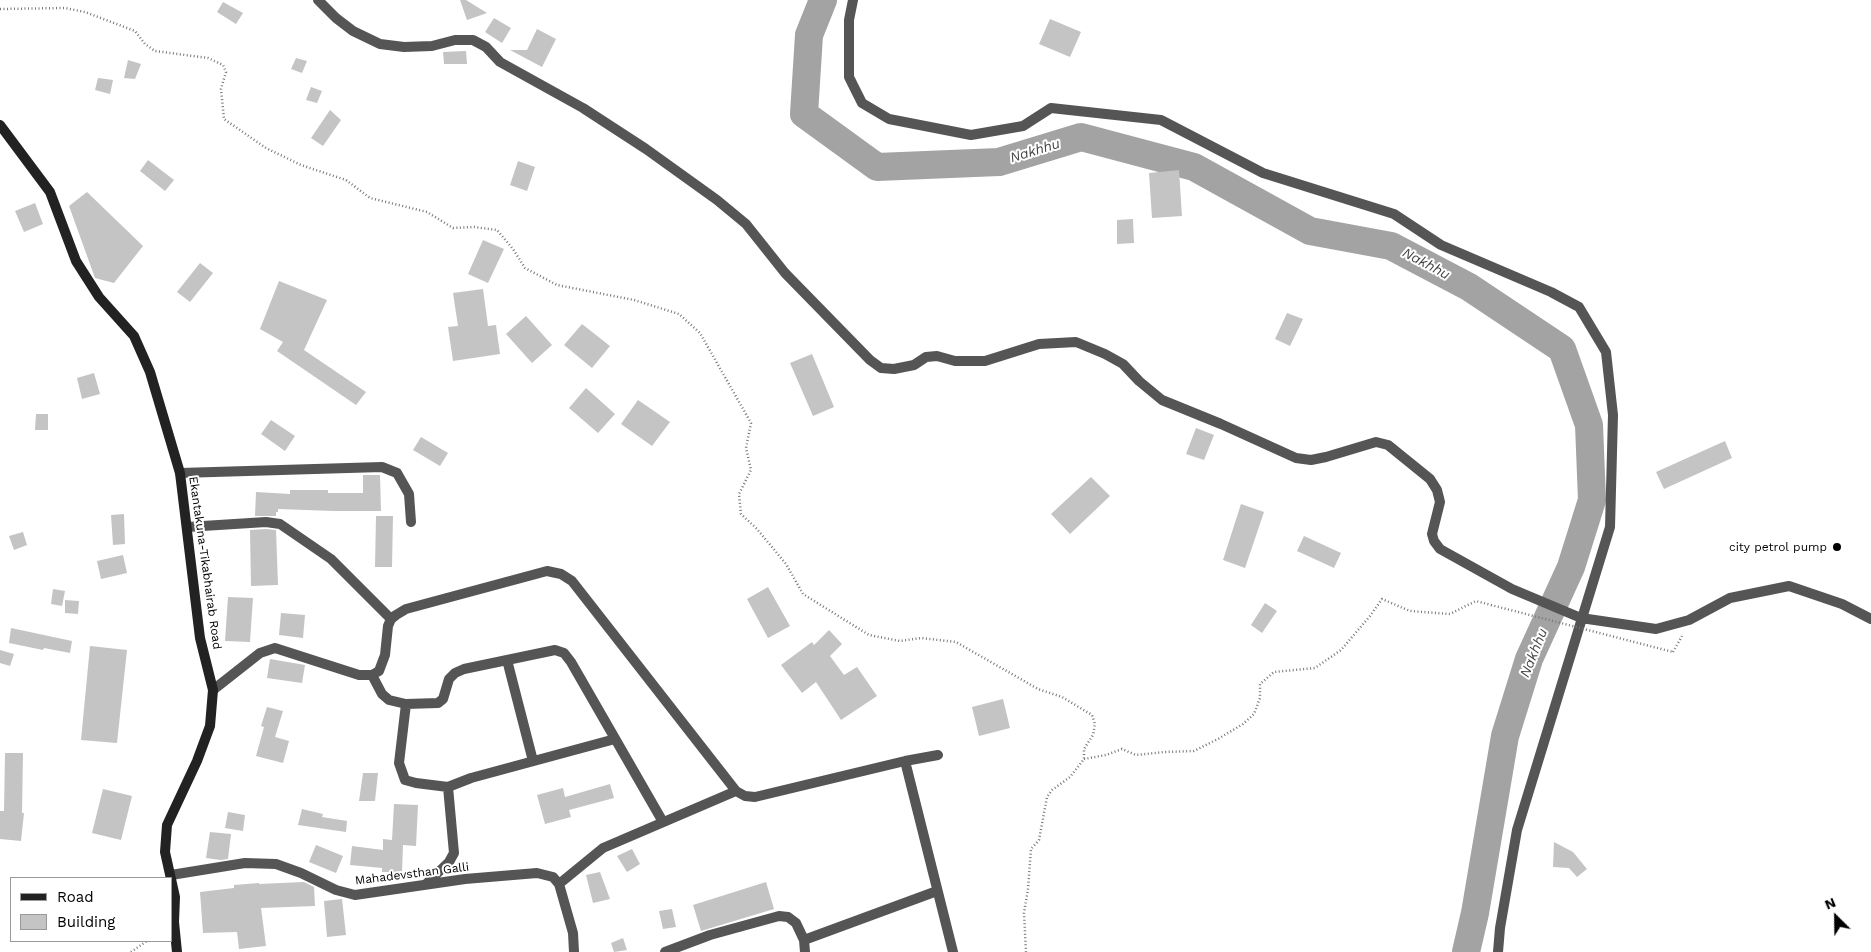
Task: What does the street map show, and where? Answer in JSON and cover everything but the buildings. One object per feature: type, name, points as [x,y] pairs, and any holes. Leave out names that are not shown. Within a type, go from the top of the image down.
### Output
[{"type":"main road","name":"Ekantakuna-Tikabhairab Road","points":[[0,125],[50,192],[76,261],[99,297],[134,336],[150,372],[180,473],[200,638],[213,690],[210,726],[167,825],[165,852],[171,875]]},
{"type":"main road","name":"Ekantakuna-Tikabhairab Road","points":[[172,880],[175,897],[174,922],[177,952]]},
{"type":"street","points":[[318,0],[353,31],[380,44],[432,46],[455,40],[473,40],[486,46],[500,62],[583,108],[717,200],[746,224],[785,273],[870,360],[881,368],[894,369],[914,365],[926,357],[937,356],[955,361],[985,361],[1039,344],[1076,342],[1123,364],[1139,381],[1162,400],[1296,458],[1311,460],[1376,442],[1388,446],[1430,479],[1438,490],[1440,502],[1432,534],[1434,541],[1440,549],[1512,589],[1576,616],[1656,629],[1689,620],[1730,598],[1789,586],[1842,604],[1871,620]]},
{"type":"street","points":[[853,0],[849,20],[848,77],[862,103],[889,119],[971,135],[1023,126],[1051,108],[1161,120],[1263,173],[1394,214],[1441,245],[1551,292],[1579,307],[1606,352],[1613,415],[1610,527],[1576,616],[1517,830],[1500,928],[1498,952]]},
{"type":"street","points":[[180,473],[382,467],[397,473],[409,494],[411,522]]},
{"type":"street","points":[[187,527],[266,522],[280,524],[331,559],[391,618]]},
{"type":"street","points":[[213,690],[260,653],[275,648],[359,675],[372,675],[379,671],[385,655],[388,626],[391,618],[406,609],[547,571],[561,574],[572,581],[736,791],[745,796],[755,797],[938,755]]},
{"type":"street","points":[[372,675],[382,694],[389,700],[406,704],[438,703],[443,699],[449,679],[455,673],[555,650],[564,653],[663,822]]},
{"type":"street","points":[[507,660],[533,761]]},
{"type":"street","points":[[406,704],[399,763],[405,780],[416,783],[448,787],[472,778],[615,739]]},
{"type":"street","points":[[906,761],[953,952]]},
{"type":"street","points":[[425,885],[449,862],[454,853],[448,787]]},
{"type":"street","points":[[574,952],[573,933],[559,884],[603,848],[736,791]]},
{"type":"street","name":"Mahadevsthan Galli","points":[[171,875],[245,863],[276,864],[302,873],[336,890],[355,895],[465,879],[537,874],[553,877],[559,884]]},
{"type":"street","points":[[804,940],[938,891]]},
{"type":"street","points":[[665,952],[710,934],[779,916],[788,917],[796,923],[804,940],[805,952]]},
{"type":"path","points":[[0,9],[65,8],[84,12],[135,31],[144,44],[155,51],[208,58],[223,65],[226,72],[221,89],[224,119],[266,148],[301,165],[346,180],[370,198],[427,212],[453,228],[474,227],[497,230],[513,249],[525,268],[557,285],[634,300],[679,314],[700,333],[751,423],[746,448],[751,470],[739,494],[741,514],[757,529],[786,564],[803,594],[869,635],[900,641],[921,638],[956,642],[1038,689],[1062,697],[1092,715],[1095,724],[1093,735],[1084,748],[1084,759],[1070,777],[1047,796],[1040,840],[1031,849],[1024,913],[1026,952]]},
{"type":"path","points":[[1084,759],[1106,755],[1122,749],[1136,755],[1194,751],[1218,740],[1243,724],[1254,714],[1260,698],[1260,684],[1274,672],[1315,668],[1341,650],[1382,599],[1410,611],[1450,614],[1476,602],[1674,652]]},
{"type":"path","points":[[131,952],[146,942]]},
{"type":"waterway","name":"Nakhhu","points":[[823,0],[809,35],[804,114],[877,167],[999,162],[1081,137],[1194,167],[1310,231],[1391,246],[1469,287],[1562,349],[1589,425],[1592,500],[1571,567],[1529,659],[1505,736],[1475,913],[1466,952]]},
{"type":"place","name":"city petrol pump","points":[[1837,547]]}]
